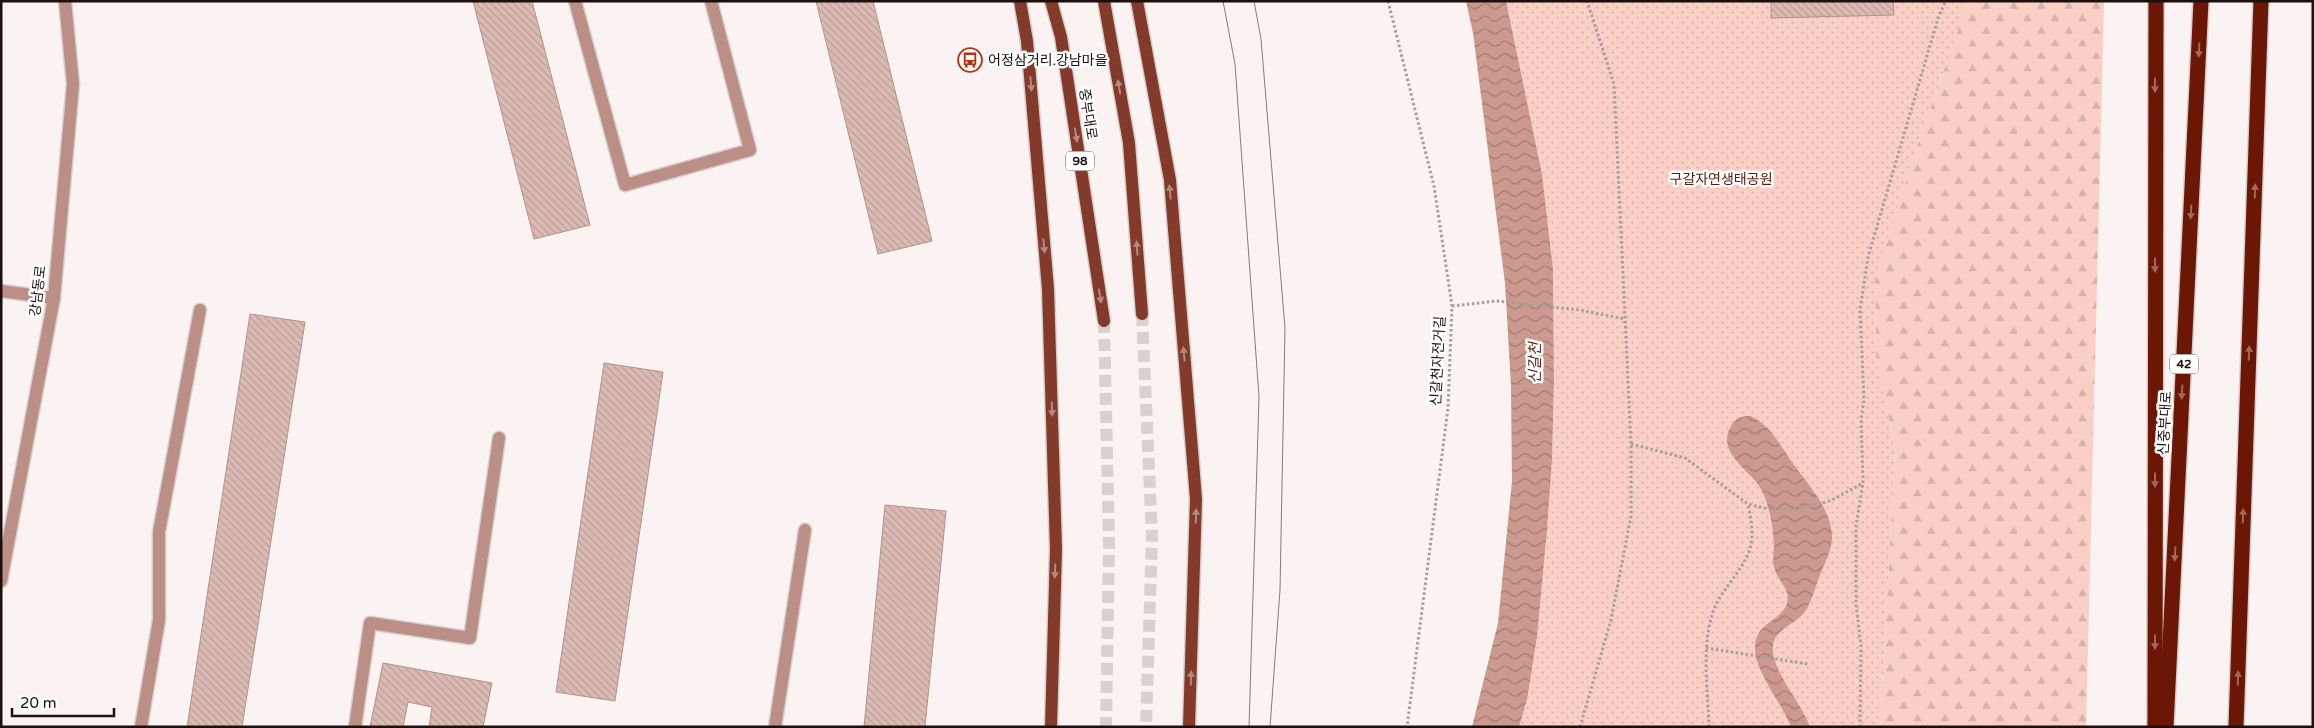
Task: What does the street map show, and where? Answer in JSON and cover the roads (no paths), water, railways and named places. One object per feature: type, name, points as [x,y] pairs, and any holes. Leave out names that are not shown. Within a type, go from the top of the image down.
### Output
[{"type":"highway","points":[[2155,727],[2156,1]]},
{"type":"highway","name":"신중부대로","points":[[2166,727],[2201,1]]},
{"type":"highway","points":[[2236,727],[2261,1]]},
{"type":"main road","points":[[1020,1],[1027,41],[1048,289],[1056,549],[1051,727]]},
{"type":"main road","name":"중부대로","points":[[1051,1],[1061,37],[1104,321]]},
{"type":"main road","points":[[1104,1],[1129,143],[1142,314]]},
{"type":"main road","points":[[1137,1],[1170,180],[1196,499],[1189,727]]},
{"type":"street","name":"강남동로","points":[[1,581],[54,298],[73,84],[65,1]]},
{"type":"street","points":[[575,1],[625,185],[750,150],[711,1]]},
{"type":"street","points":[[1,291],[54,298]]},
{"type":"street","points":[[141,727],[159,620],[159,532],[200,310]]},
{"type":"street","points":[[355,727],[370,622],[470,638],[499,438]]},
{"type":"street","points":[[775,727],[805,530]]},
{"type":"water","name":"신갈천","points":[[1466,1],[1506,1],[1542,174],[1553,269],[1554,383],[1552,460],[1547,530],[1537,637],[1527,700],[1519,727],[1472,727],[1498,623],[1512,481],[1511,386],[1505,283],[1473,33]]},
{"type":"water","points":[[1750,416],[1758,420],[1771,432],[1814,492],[1824,508],[1831,526],[1832,540],[1830,550],[1809,604],[1800,617],[1777,635],[1773,645],[1776,665],[1810,727],[1791,727],[1764,677],[1756,656],[1756,639],[1759,633],[1778,616],[1788,600],[1786,590],[1774,567],[1772,526],[1765,497],[1761,488],[1729,450],[1727,443],[1733,423],[1739,418]]},
{"type":"tunnel","points":[[1142,314],[1152,537],[1146,727]]},
{"type":"tunnel","points":[[1104,321],[1109,544],[1106,727]]},
{"type":"tram line","points":[[1223,1],[1235,64],[1259,397],[1249,727]]},
{"type":"tram line","points":[[1254,1],[1261,39],[1285,328],[1280,590],[1270,727]]},
{"type":"place","name":"어정삼거리.강남마을","points":[[970,60]]},
{"type":"park label","name":"구갈자연생태공원","points":[[1721,179]]}]
